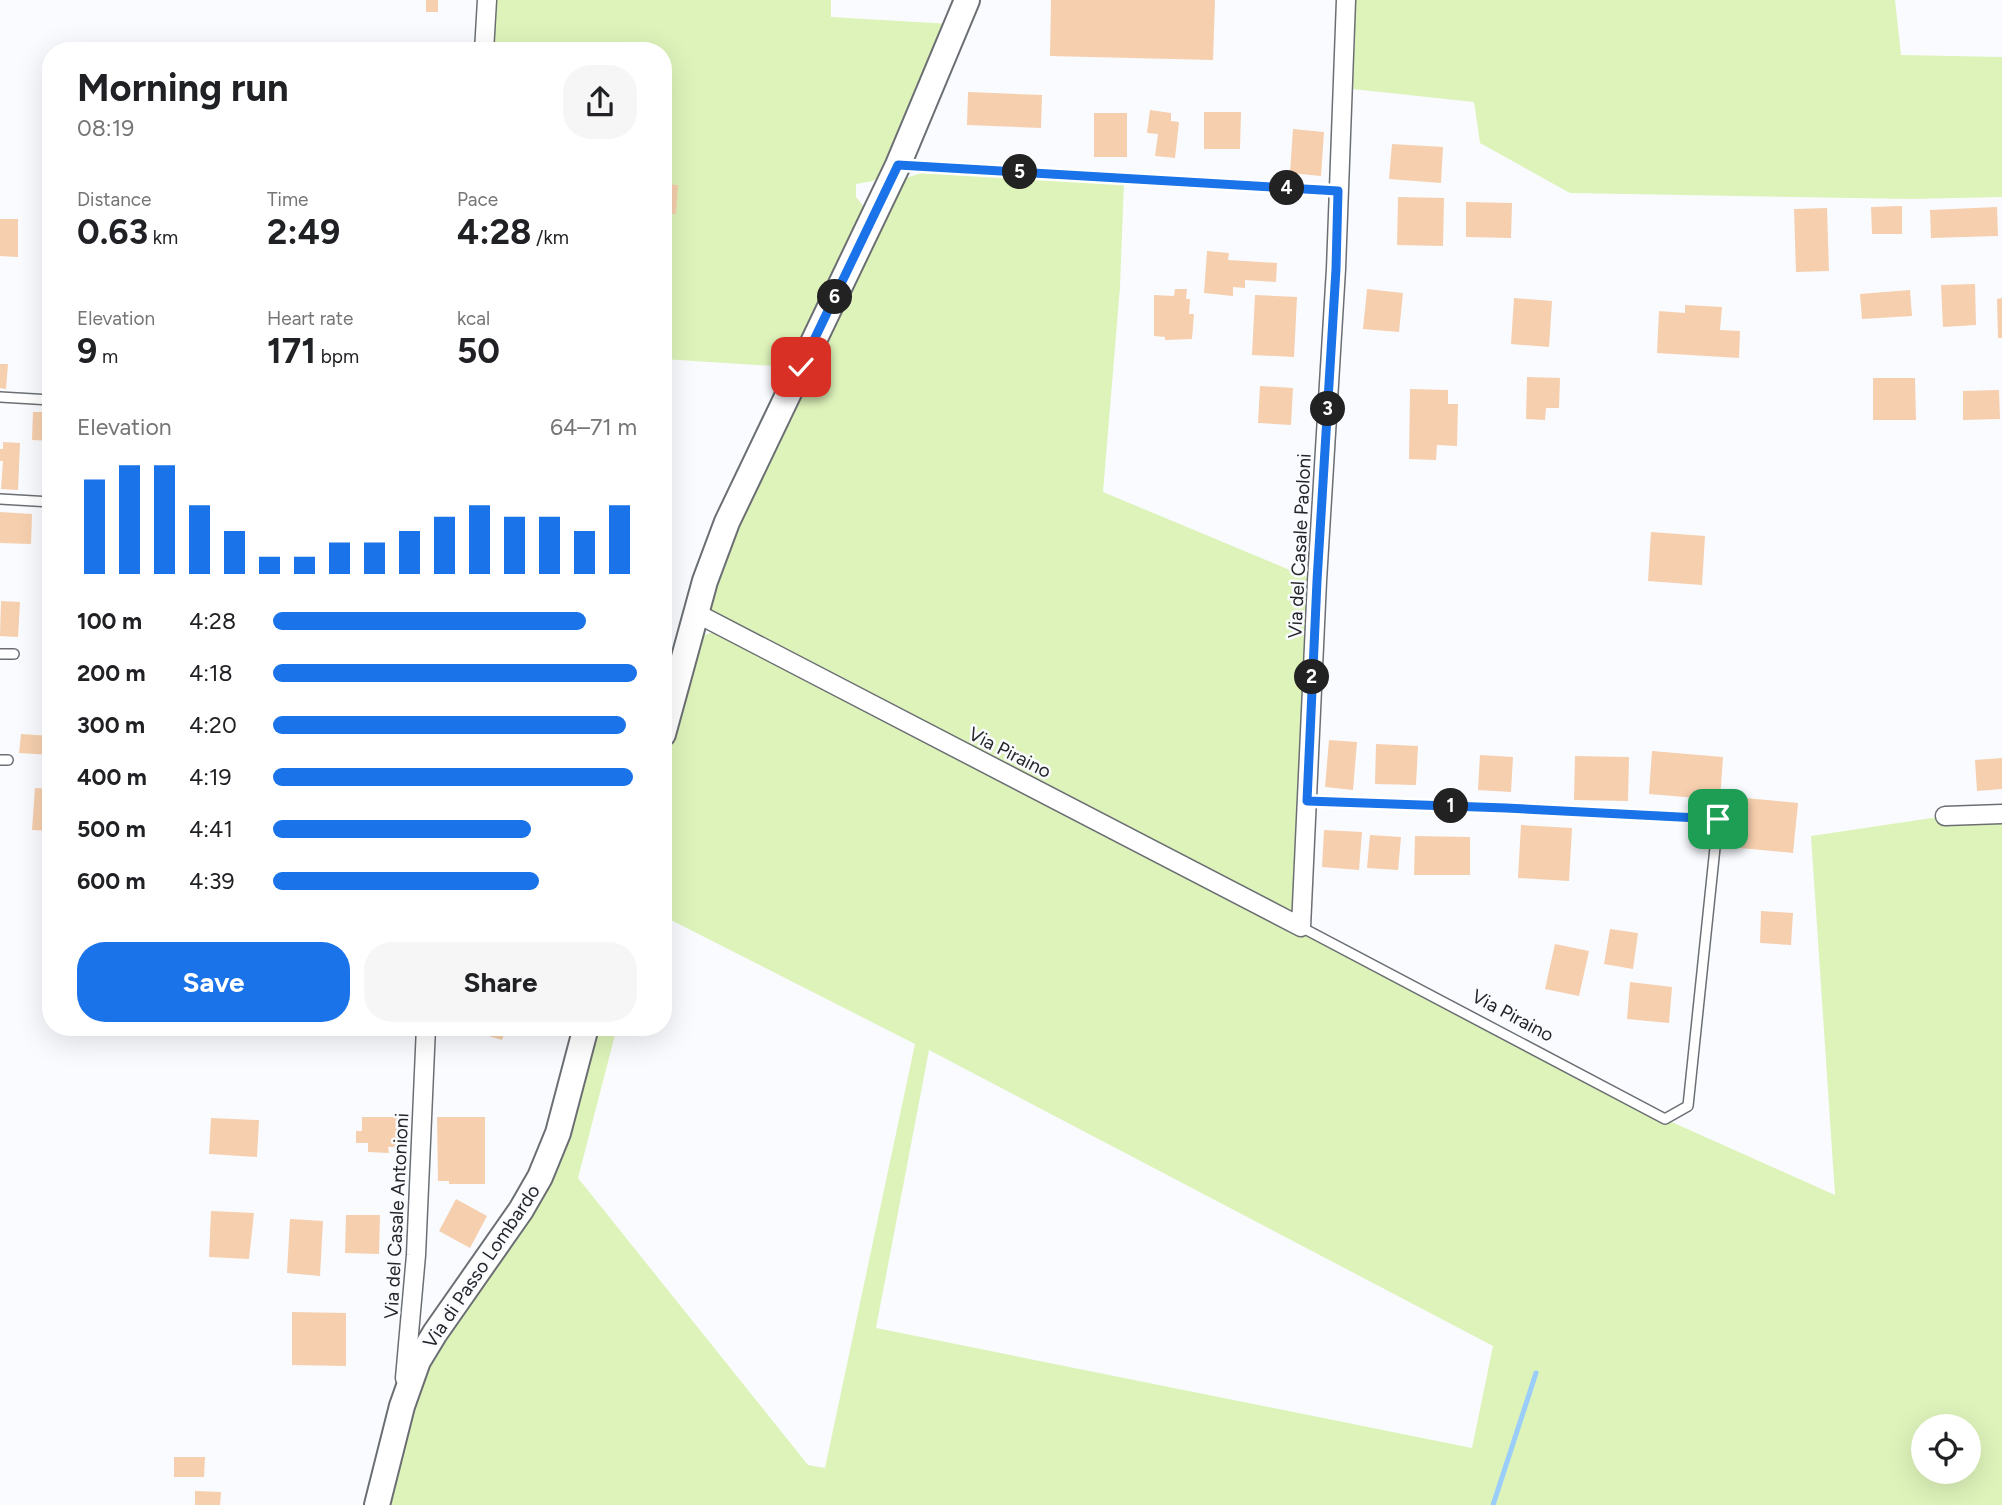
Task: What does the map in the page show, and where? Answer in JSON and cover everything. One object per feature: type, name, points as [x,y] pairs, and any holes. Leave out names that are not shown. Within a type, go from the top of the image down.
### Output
[{"type":"street","points":[[485,42],[487,0]]},
{"type":"street","points":[[672,701],[710,564],[733,509],[898,165],[967,0]]},
{"type":"street","name":"Via del Casale Paoloni","points":[[1301,927],[1317,581],[1336,269],[1346,0]]},
{"type":"street","name":"Via Piraino","points":[[696,613],[1301,927]]},
{"type":"street","points":[[1945,816],[2002,814]]},
{"type":"street","name":"Via del Casale Antonioni","points":[[402,1406],[415,1275],[426,1036]]},
{"type":"street","name":"Via di Passo Lombardo","points":[[377,1505],[402,1406],[418,1361],[521,1210],[540,1177],[558,1133],[584,1036]]},
{"type":"lane","points":[[898,165],[1338,191]]},
{"type":"lane","points":[[0,397],[42,399]]},
{"type":"lane","points":[[0,499],[42,501]]},
{"type":"lane","points":[[0,654],[14,654]]},
{"type":"lane","name":"Via Piraino","points":[[1301,927],[1665,1119],[1688,1105],[1718,819],[1307,801]]},
{"type":"green space","points":[[492,0],[831,0],[831,17],[951,24],[878,177],[873,181],[856,184],[856,197],[864,207],[789,367],[672,360],[672,42],[490,42]]},
{"type":"green space","points":[[1347,0],[1895,0],[1901,55],[2002,57],[2002,197],[1911,199],[1570,193],[1480,143],[1474,102],[1343,88]]},
{"type":"green space","points":[[921,173],[1124,182],[1120,287],[1103,492],[1309,578],[1292,911],[1287,912],[705,611],[732,528],[903,179]]},
{"type":"green space","points":[[723,632],[1665,1119],[1835,1195],[1811,836],[1945,816],[2002,814],[2002,1505],[383,1505],[418,1382],[505,1245],[588,1036],[615,1036],[578,1178],[808,1465],[825,1468],[915,1044],[672,921],[672,730],[696,641],[704,635]],"holes":[[[929,1050],[1493,1346],[1472,1448],[876,1328]]]},
{"type":"building","points":[[426,0],[438,0],[438,12],[426,12]]},
{"type":"building","points":[[1051,0],[1215,0],[1213,60],[1050,56]]},
{"type":"building","points":[[968,92],[1042,95],[1041,128],[967,125]]},
{"type":"building","points":[[1150,110],[1171,113],[1171,121],[1179,122],[1175,158],[1155,156],[1158,134],[1147,133]]},
{"type":"building","points":[[1204,112],[1241,112],[1240,149],[1204,149]]},
{"type":"building","points":[[1094,113],[1127,113],[1127,157],[1094,157]]},
{"type":"building","points":[[1293,129],[1324,132],[1321,176],[1290,173]]},
{"type":"building","points":[[1392,144],[1443,147],[1441,183],[1389,179]]},
{"type":"building","points":[[672,185],[678,185],[676,214],[672,214]]},
{"type":"building","points":[[1398,197],[1444,198],[1443,246],[1397,245]]},
{"type":"building","points":[[1466,202],[1512,203],[1511,238],[1466,237]]},
{"type":"building","points":[[1902,206],[1902,234],[1872,234],[1871,207]]},
{"type":"building","points":[[1997,207],[1998,236],[1931,238],[1930,210]]},
{"type":"building","points":[[1827,208],[1829,271],[1796,272],[1794,209]]},
{"type":"building","points":[[0,219],[18,219],[18,257],[0,256]]},
{"type":"building","points":[[1207,251],[1229,253],[1228,260],[1277,263],[1276,282],[1245,280],[1245,288],[1233,287],[1233,296],[1204,293]]},
{"type":"building","points":[[1975,284],[1976,325],[1943,327],[1941,285]]},
{"type":"building","points":[[1175,289],[1187,289],[1186,299],[1190,299],[1189,314],[1194,314],[1192,339],[1165,340],[1165,337],[1154,336],[1154,295],[1174,296]]},
{"type":"building","points":[[1367,289],[1403,293],[1399,332],[1363,329]]},
{"type":"building","points":[[1910,290],[1912,316],[1862,319],[1860,294]]},
{"type":"building","points":[[1255,295],[1297,297],[1294,357],[1252,355]]},
{"type":"building","points":[[1514,298],[1552,301],[1549,347],[1511,344]]},
{"type":"building","points":[[2002,298],[2002,338],[1998,338],[1997,299]]},
{"type":"building","points":[[1685,305],[1722,307],[1720,330],[1740,331],[1739,358],[1657,353],[1659,311],[1685,313]]},
{"type":"building","points":[[0,364],[8,364],[6,389],[0,388]]},
{"type":"building","points":[[1527,377],[1560,378],[1559,408],[1546,408],[1545,420],[1526,419]]},
{"type":"building","points":[[1873,378],[1915,378],[1916,420],[1873,420]]},
{"type":"building","points":[[1260,386],[1293,388],[1291,425],[1258,423]]},
{"type":"building","points":[[1410,389],[1448,390],[1448,404],[1458,404],[1457,446],[1437,445],[1436,460],[1409,459]]},
{"type":"building","points":[[1999,390],[2000,419],[1963,420],[1963,391]]},
{"type":"building","points":[[33,412],[42,412],[42,441],[32,440]]},
{"type":"building","points":[[3,442],[20,443],[18,490],[1,489],[3,461],[0,461],[0,449],[3,449]]},
{"type":"building","points":[[0,512],[32,514],[31,544],[0,543]]},
{"type":"building","points":[[1651,532],[1705,536],[1702,585],[1648,581]]},
{"type":"building","points":[[1,601],[20,602],[18,637],[0,636]]},
{"type":"building","points":[[21,734],[42,735],[42,754],[19,753]]},
{"type":"building","points":[[1329,740],[1357,742],[1353,790],[1325,787]]},
{"type":"building","points":[[1376,744],[1418,746],[1416,785],[1375,784]]},
{"type":"building","points":[[1652,751],[1723,757],[1720,800],[1649,794]]},
{"type":"building","points":[[1480,755],[1513,757],[1511,792],[1478,790]]},
{"type":"building","points":[[1575,756],[1629,757],[1628,801],[1574,800]]},
{"type":"building","points":[[2002,758],[2002,789],[1977,791],[1975,760]]},
{"type":"building","points":[[35,788],[42,788],[42,831],[32,830]]},
{"type":"building","points":[[1745,798],[1798,803],[1793,853],[1740,848]]},
{"type":"building","points":[[1521,825],[1572,828],[1569,881],[1518,878]]},
{"type":"building","points":[[1324,830],[1362,832],[1359,870],[1322,867]]},
{"type":"building","points":[[1370,835],[1401,837],[1398,870],[1367,868]]},
{"type":"building","points":[[1415,836],[1470,837],[1470,875],[1414,875]]},
{"type":"building","points":[[1761,911],[1793,913],[1791,945],[1760,943]]},
{"type":"building","points":[[1610,929],[1638,933],[1633,969],[1604,964]]},
{"type":"building","points":[[1555,944],[1589,951],[1579,996],[1545,989]]},
{"type":"building","points":[[1630,982],[1672,987],[1669,1023],[1627,1019]]},
{"type":"building","points":[[362,1117],[398,1117],[397,1147],[388,1147],[389,1153],[368,1152],[368,1143],[356,1143],[356,1131],[362,1131]]},
{"type":"building","points":[[437,1117],[485,1117],[485,1184],[449,1184],[449,1181],[438,1181]]},
{"type":"building","points":[[211,1118],[259,1120],[257,1157],[209,1154]]},
{"type":"building","points":[[456,1199],[487,1216],[470,1248],[439,1231]]},
{"type":"building","points":[[211,1211],[254,1213],[249,1259],[209,1257]]},
{"type":"building","points":[[346,1215],[380,1215],[379,1254],[345,1253]]},
{"type":"building","points":[[290,1219],[323,1221],[320,1276],[287,1273]]},
{"type":"building","points":[[292,1312],[346,1313],[346,1366],[292,1365]]},
{"type":"building","points":[[174,1457],[205,1457],[204,1477],[174,1477]]},
{"type":"building","points":[[195,1491],[221,1492],[220,1505],[195,1505]]},
{"type":"waterway","points":[[1493,1505],[1536,1373]]},
{"type":"route","points":[[801,367],[898,165],[1338,191],[1307,801],[1718,819]]}]
